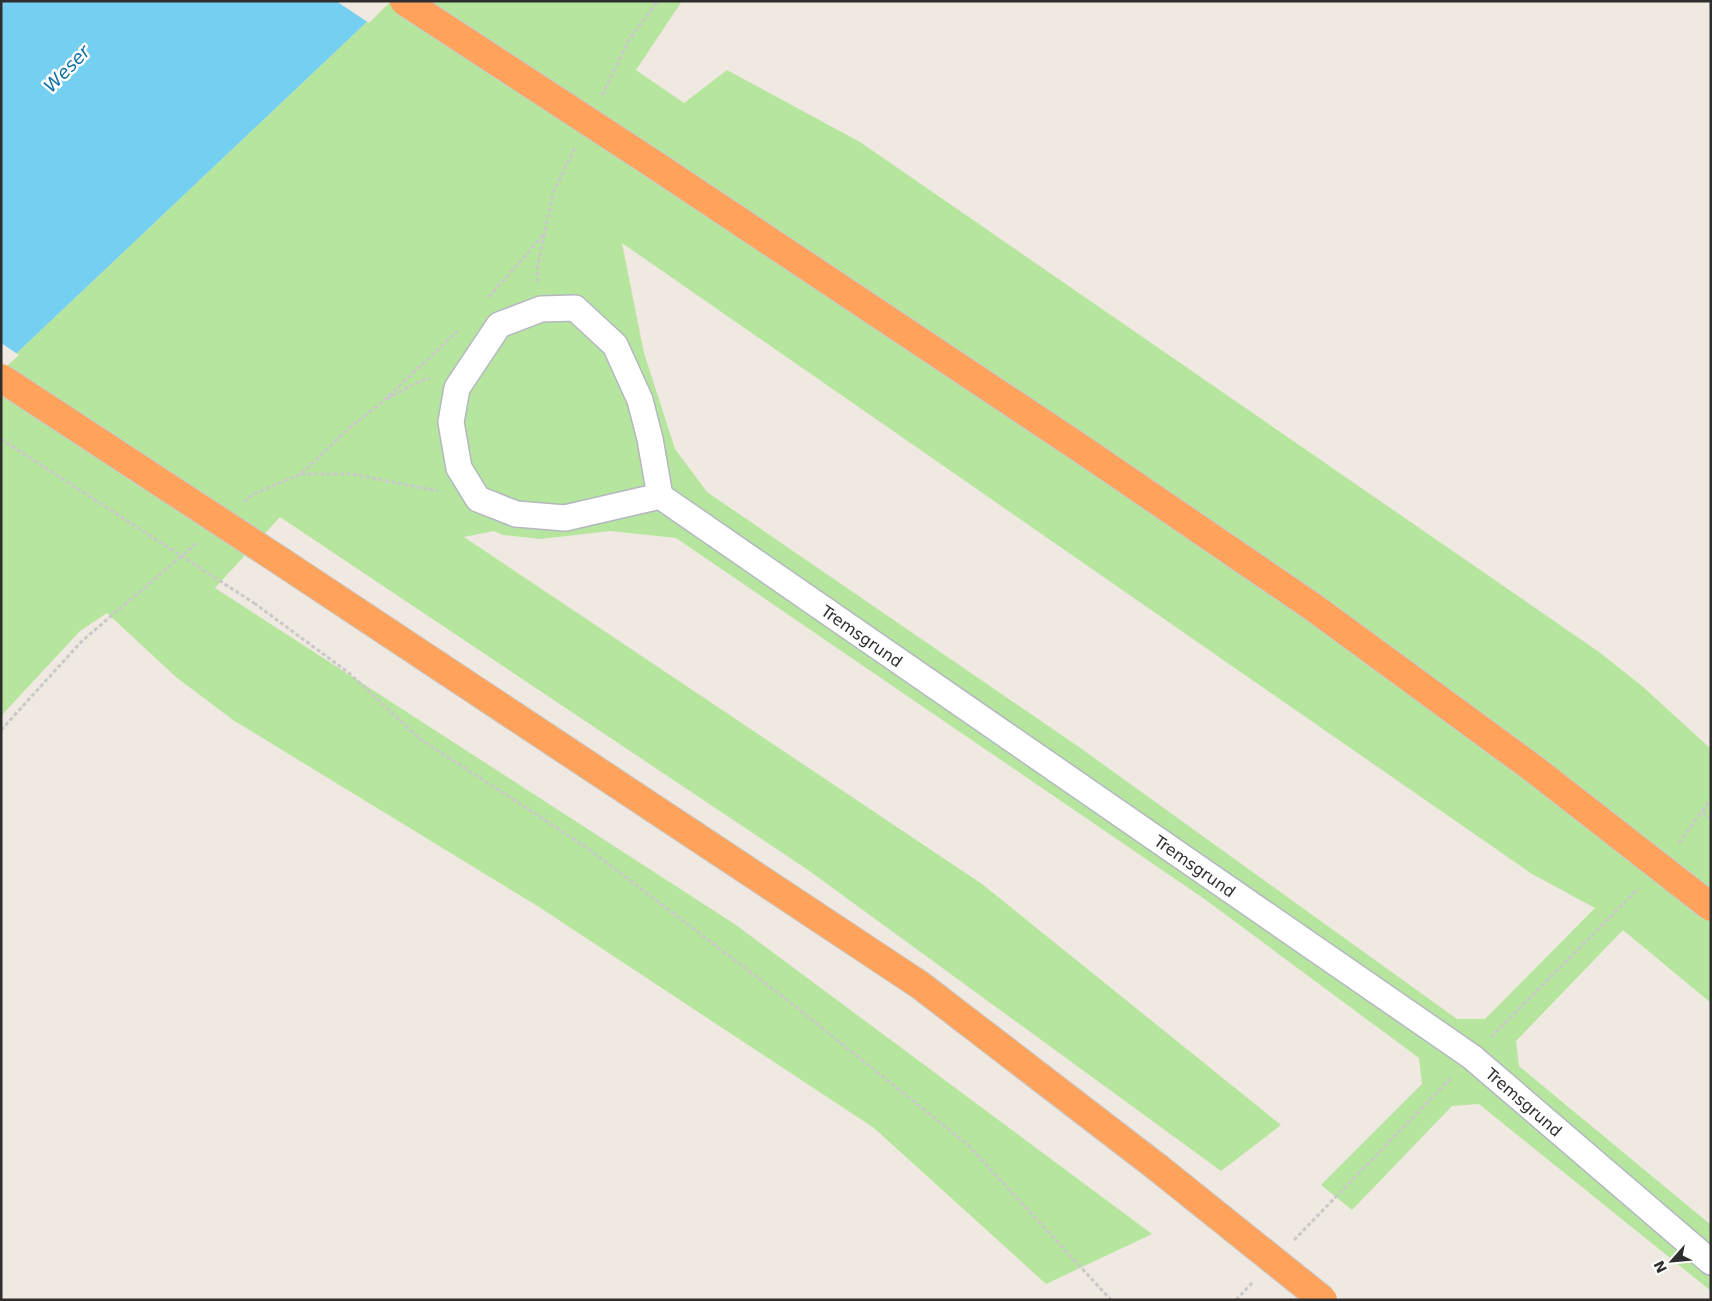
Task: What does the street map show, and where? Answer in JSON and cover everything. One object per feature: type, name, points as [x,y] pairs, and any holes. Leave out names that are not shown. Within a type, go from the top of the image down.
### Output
[{"type":"highway","points":[[404,1],[652,163],[1091,455],[1296,595],[1534,768],[1711,907]]},
{"type":"highway","points":[[1,378],[920,985],[1157,1167],[1323,1300]]},
{"type":"street","points":[[575,308],[615,345],[640,400],[650,439],[660,496],[565,518],[516,514],[478,499],[460,468],[451,422],[457,388],[499,325],[541,309],[575,308]]},
{"type":"street","name":"Tremsgrund","points":[[660,496],[1472,1057],[1711,1262]]},
{"type":"path","points":[[541,309],[537,269],[545,233]]},
{"type":"path","points":[[238,507],[252,494],[301,474],[348,429],[382,402]]},
{"type":"path","points":[[1,439],[254,603],[349,673],[420,739],[586,847],[782,996],[967,1144],[1110,1300]]},
{"type":"path","points":[[301,474],[352,474],[478,499]]},
{"type":"path","points":[[1,730],[82,641],[200,539]]},
{"type":"path","points":[[1676,847],[1711,799]]},
{"type":"path","points":[[1703,812],[1711,819]]},
{"type":"path","points":[[1289,1245],[1638,889]]},
{"type":"path","points":[[1236,1300],[1256,1280]]},
{"type":"green space","points":[[389,1],[682,1],[636,70],[684,103],[727,70],[860,142],[1599,652],[1642,686],[1711,749],[1711,1003],[1623,930],[1516,1041],[1519,1066],[1711,1225],[1711,1291],[1479,1104],[1452,1106],[1352,1210],[1321,1185],[1422,1084],[1419,1058],[1203,898],[676,538],[610,531],[541,539],[503,535],[494,531],[464,537],[982,884],[1281,1125],[1221,1171],[808,870],[280,517],[215,588],[736,925],[1152,1234],[1046,1284],[874,1128],[539,907],[233,720],[176,677],[107,613],[80,631],[1,716],[1,368]],"holes":[[[622,243],[1532,874],[1595,908],[1485,1019],[1457,1019],[1079,747],[707,492],[675,449],[644,353]]]},
{"type":"water","name":"Weser","points":[[1,1],[389,1],[1,368]]},
{"type":"pier","points":[[336,1],[391,1],[369,23]]},
{"type":"pier","points":[[1,343],[19,355],[1,371]]}]
